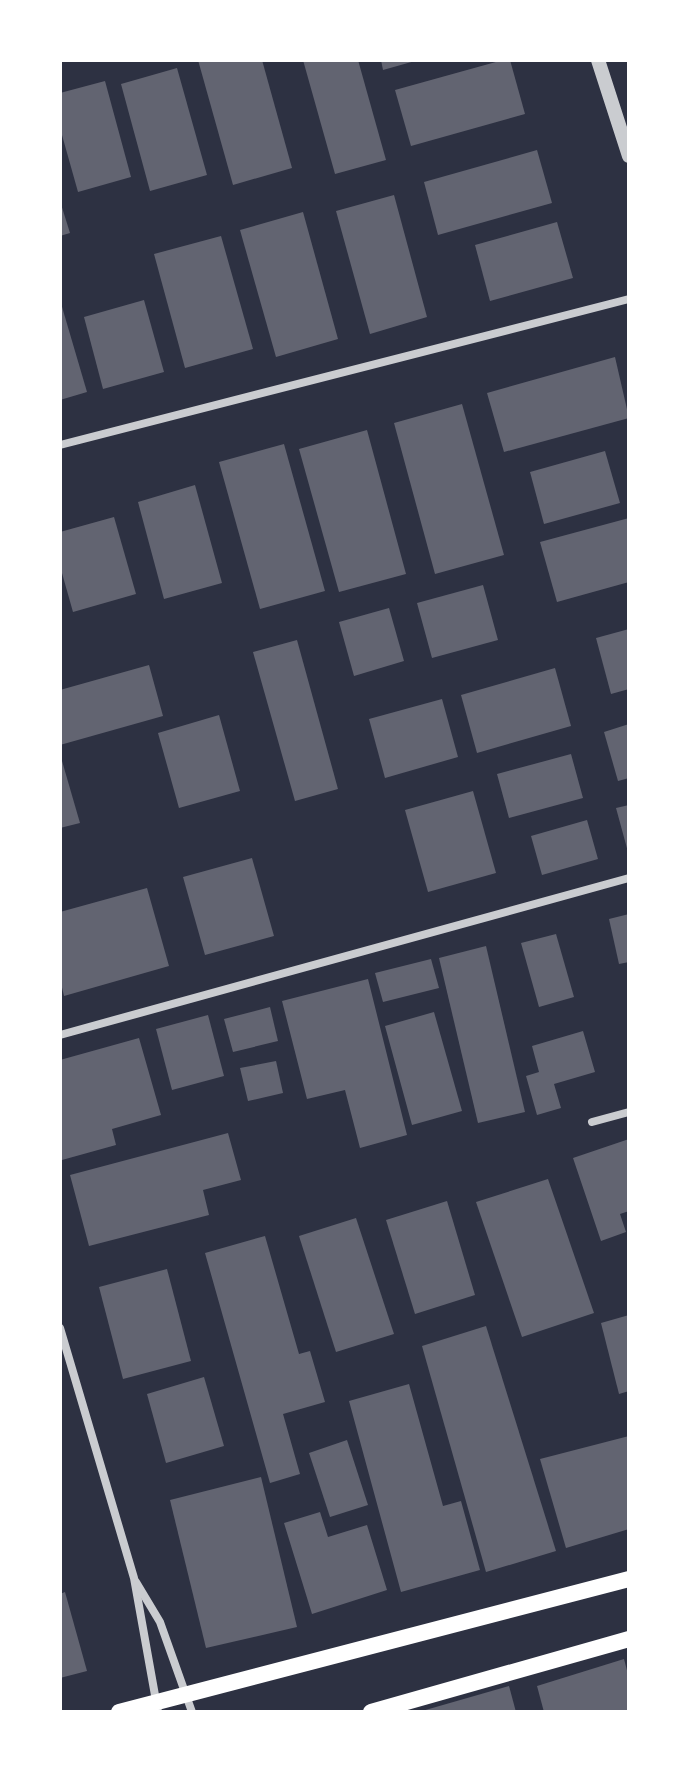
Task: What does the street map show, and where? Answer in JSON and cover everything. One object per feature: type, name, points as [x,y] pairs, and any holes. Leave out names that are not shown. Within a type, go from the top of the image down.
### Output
[{"type":"main road","points":[[119,1712],[189,1704],[629,1579]]},
{"type":"main road","points":[[371,1712],[629,1639]]},
{"type":"street","points":[[598,60],[629,156]]},
{"type":"street","points":[[60,445],[629,299]]},
{"type":"street","points":[[60,1035],[629,878]]},
{"type":"street","points":[[592,1122],[629,1112]]},
{"type":"street","points":[[60,1328],[134,1578],[157,1708]]},
{"type":"street","points":[[134,1578],[160,1622],[189,1704]]},
{"type":"building","points":[[198,60],[262,60],[292,168],[233,185]]},
{"type":"building","points":[[303,60],[358,60],[386,160],[335,174]]},
{"type":"building","points":[[381,60],[415,60],[415,61],[383,70]]},
{"type":"building","points":[[510,60],[525,114],[411,146],[395,90]]},
{"type":"building","points":[[177,68],[207,175],[150,191],[121,84]]},
{"type":"building","points":[[105,81],[131,177],[78,192],[60,128],[60,93]]},
{"type":"building","points":[[537,150],[552,203],[438,235],[424,182]]},
{"type":"building","points":[[394,195],[427,317],[370,334],[336,211]]},
{"type":"building","points":[[60,201],[70,233],[60,236]]},
{"type":"building","points":[[303,212],[338,339],[276,357],[240,230]]},
{"type":"building","points":[[557,222],[573,278],[490,301],[475,245]]},
{"type":"building","points":[[221,236],[253,349],[185,368],[154,254]]},
{"type":"building","points":[[60,300],[87,392],[60,400]]},
{"type":"building","points":[[144,300],[164,372],[103,389],[84,317]]},
{"type":"building","points":[[615,357],[629,418],[504,452],[487,393]]},
{"type":"building","points":[[462,404],[504,555],[435,574],[394,423]]},
{"type":"building","points":[[367,430],[406,574],[339,592],[299,449]]},
{"type":"building","points":[[284,444],[325,591],[260,609],[219,462]]},
{"type":"building","points":[[605,451],[620,503],[544,524],[530,472]]},
{"type":"building","points":[[195,485],[222,583],[164,599],[138,502]]},
{"type":"building","points":[[114,517],[136,594],[73,612],[60,566],[60,532]]},
{"type":"building","points":[[629,518],[629,582],[557,602],[540,542]]},
{"type":"building","points":[[483,585],[498,640],[432,658],[417,603]]},
{"type":"building","points":[[389,608],[404,661],[354,676],[339,622]]},
{"type":"building","points":[[629,629],[629,689],[611,694],[596,638]]},
{"type":"building","points":[[297,640],[338,789],[295,801],[253,652]]},
{"type":"building","points":[[149,665],[163,716],[60,745],[60,690]]},
{"type":"building","points":[[555,668],[571,726],[477,753],[461,695]]},
{"type":"building","points":[[442,699],[458,757],[385,778],[369,719]]},
{"type":"building","points":[[219,715],[240,791],[179,808],[158,733]]},
{"type":"building","points":[[629,724],[629,778],[618,781],[604,732]]},
{"type":"building","points":[[60,754],[80,823],[60,828]]},
{"type":"building","points":[[571,754],[583,798],[509,818],[497,774]]},
{"type":"building","points":[[473,791],[496,873],[428,892],[405,810]]},
{"type":"building","points":[[629,805],[629,852],[628,852],[616,808]]},
{"type":"building","points":[[587,820],[598,859],[542,875],[531,836]]},
{"type":"building","points":[[252,858],[274,936],[205,955],[183,877]]},
{"type":"building","points":[[147,888],[169,966],[64,996],[60,979],[60,912]]},
{"type":"building","points":[[629,914],[629,962],[619,964],[609,919]]},
{"type":"building","points":[[556,934],[574,997],[539,1007],[521,943]]},
{"type":"building","points":[[486,946],[525,1112],[478,1123],[439,958]]},
{"type":"building","points":[[431,959],[439,988],[383,1002],[375,973]]},
{"type":"building","points":[[368,979],[407,1135],[360,1148],[345,1090],[307,1099],[282,1001]]},
{"type":"building","points":[[270,1007],[278,1041],[233,1052],[224,1019]]},
{"type":"building","points":[[434,1012],[462,1111],[412,1125],[385,1026]]},
{"type":"building","points":[[208,1015],[224,1076],[172,1090],[156,1029]]},
{"type":"building","points":[[583,1031],[595,1072],[554,1084],[561,1108],[537,1115],[526,1076],[539,1072],[532,1046]]},
{"type":"building","points":[[139,1038],[161,1115],[112,1129],[116,1145],[62,1160],[60,1060]]},
{"type":"building","points":[[276,1061],[283,1093],[248,1101],[240,1068]]},
{"type":"building","points":[[228,1133],[241,1180],[203,1190],[209,1215],[89,1246],[70,1175]]},
{"type":"building","points":[[629,1139],[629,1211],[620,1214],[626,1232],[601,1241],[573,1158]]},
{"type":"building","points":[[548,1179],[594,1313],[522,1337],[476,1202]]},
{"type":"building","points":[[447,1201],[475,1295],[415,1314],[386,1220]]},
{"type":"building","points":[[356,1218],[394,1334],[336,1352],[299,1236]]},
{"type":"building","points":[[265,1236],[299,1354],[310,1351],[325,1402],[283,1414],[300,1474],[270,1483],[205,1253]]},
{"type":"building","points":[[167,1269],[191,1361],[123,1379],[99,1287]]},
{"type":"building","points":[[629,1315],[629,1391],[619,1394],[601,1323]]},
{"type":"building","points":[[486,1326],[556,1551],[486,1572],[422,1346]]},
{"type":"building","points":[[204,1377],[224,1446],[166,1463],[147,1394]]},
{"type":"building","points":[[409,1384],[443,1506],[461,1501],[480,1570],[401,1592],[349,1401]]},
{"type":"building","points":[[629,1436],[629,1529],[566,1548],[540,1459]]},
{"type":"building","points":[[347,1440],[368,1505],[330,1517],[309,1453]]},
{"type":"building","points":[[261,1477],[297,1627],[206,1648],[170,1500]]},
{"type":"building","points":[[320,1512],[328,1537],[367,1525],[387,1590],[312,1614],[284,1523]]},
{"type":"building","points":[[65,1592],[87,1671],[60,1678],[60,1594]]},
{"type":"building","points":[[624,1659],[629,1678],[629,1712],[544,1712],[537,1686]]},
{"type":"building","points":[[509,1686],[516,1712],[422,1712],[422,1711]]}]
